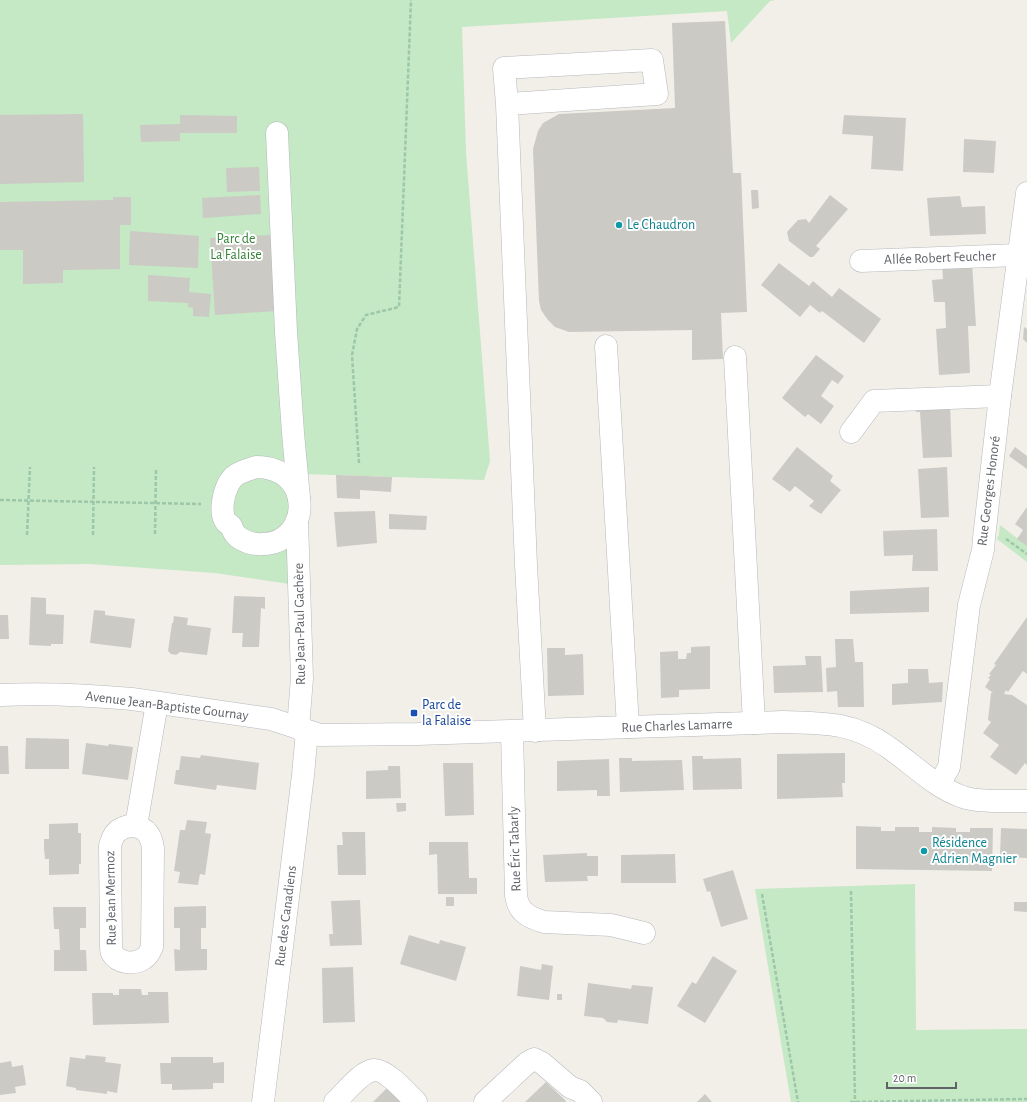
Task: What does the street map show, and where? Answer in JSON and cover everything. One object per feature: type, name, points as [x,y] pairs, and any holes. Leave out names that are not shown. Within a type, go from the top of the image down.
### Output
[{"type":"street","points":[[506,104],[656,94],[652,60],[504,68],[526,565],[535,730]]},
{"type":"street","points":[[277,133],[286,332],[300,509],[294,527],[283,538],[270,543],[255,544],[235,534],[230,525],[226,522],[222,505],[226,489],[235,475],[256,467],[273,469],[280,472],[293,483],[299,498]]},
{"type":"street","name":"Rue Georges Honoré","points":[[939,785],[949,767],[951,759],[969,605],[983,550],[1000,396],[1027,193]]},
{"type":"street","name":"Allée Robert Feucher","points":[[861,261],[1018,255]]},
{"type":"street","points":[[606,346],[628,727]]},
{"type":"street","points":[[735,357],[754,723]]},
{"type":"street","points":[[851,432],[874,401],[1000,396]]},
{"type":"street","name":"Rue Jean-Paul Gachère","points":[[297,520],[303,729]]},
{"type":"street","name":"Avenue Jean-Baptiste Gournay","points":[[0,695],[34,694],[112,697],[271,719],[303,729]]},
{"type":"street","points":[[136,826],[156,703]]},
{"type":"street","name":"Rue Charles Lamarre","points":[[303,729],[320,736],[512,732],[783,722],[830,724],[857,730],[877,740],[939,785],[965,798],[976,801],[1027,801]]},
{"type":"street","name":"Rue des Canadiens","points":[[263,1102],[302,782],[303,729]]},
{"type":"street","name":"Rue Éric Tabarly","points":[[512,732],[516,895],[517,902],[521,909],[531,917],[544,922],[611,925],[644,933]]},
{"type":"street","name":"Rue Jean Mermoz","points":[[136,826],[149,834],[154,848],[153,940],[149,954],[144,959],[130,963],[117,958],[112,952],[110,846],[112,838],[116,832],[122,828],[136,826]]},
{"type":"street","points":[[485,1102],[527,1063],[534,1059],[542,1062],[570,1086],[580,1091],[591,1102]]},
{"type":"street","points":[[335,1102],[367,1072],[376,1070],[384,1073],[393,1080],[416,1102]]},
{"type":"path","points":[[359,463],[352,354],[357,329],[366,315],[399,307],[411,0]]},
{"type":"path","points":[[27,535],[30,467]]},
{"type":"path","points":[[93,535],[94,467]]},
{"type":"path","points":[[155,534],[156,468]]},
{"type":"path","points":[[0,500],[155,502],[222,505]]},
{"type":"path","points":[[851,891],[855,1102]]},
{"type":"path","points":[[762,894],[798,1102]]},
{"type":"path","points":[[850,1102],[987,1101],[1027,1099]]},
{"type":"green space","name":"Parc de La Falaise","points":[[0,0],[776,0],[770,1],[731,43],[727,11],[462,27],[466,152],[490,461],[484,480],[303,474],[290,584],[215,573],[90,564],[0,565]]},
{"type":"green space","points":[[1000,525],[1027,546],[1027,562],[997,539]]},
{"type":"green space","points":[[915,884],[916,1030],[1027,1029],[1027,1102],[791,1102],[755,889]]},
{"type":"building","name":"Le Chaudron","points":[[725,21],[733,173],[741,173],[747,312],[721,313],[723,359],[692,360],[692,330],[569,332],[555,327],[541,310],[539,301],[533,149],[538,131],[543,123],[559,114],[675,108],[672,23]]},
{"type":"building","points":[[83,114],[84,182],[0,184],[0,115]]},
{"type":"building","points":[[180,115],[237,116],[237,133],[180,133],[180,141],[141,142],[140,125],[180,124]]},
{"type":"building","points":[[844,115],[906,118],[903,171],[871,169],[873,136],[842,134]]},
{"type":"building","points":[[964,139],[996,141],[994,173],[963,172]]},
{"type":"building","points":[[259,167],[260,191],[227,192],[226,168]]},
{"type":"building","points":[[751,190],[758,190],[759,208],[752,209]]},
{"type":"building","points":[[260,195],[261,214],[203,218],[202,198]]},
{"type":"building","points":[[830,195],[848,209],[816,246],[820,249],[813,257],[810,257],[789,241],[787,232],[798,220],[806,219],[809,223]]},
{"type":"building","points":[[960,196],[962,207],[985,206],[986,234],[930,236],[927,198]]},
{"type":"building","points":[[113,197],[131,197],[131,225],[120,225],[120,269],[63,270],[63,283],[23,284],[23,250],[0,250],[0,202],[113,200]]},
{"type":"building","points":[[130,231],[199,236],[198,268],[129,265]]},
{"type":"building","points":[[271,235],[276,311],[215,315],[210,238]]},
{"type":"building","points":[[779,263],[809,286],[813,281],[832,297],[839,288],[881,319],[864,343],[822,311],[820,313],[810,305],[800,317],[761,285]]},
{"type":"building","points":[[972,263],[976,326],[968,326],[970,373],[939,375],[936,329],[946,328],[945,302],[934,302],[932,280],[943,279],[942,264]]},
{"type":"building","points":[[148,275],[190,278],[189,292],[211,294],[209,317],[193,316],[193,308],[188,307],[188,303],[148,301]]},
{"type":"building","points":[[1024,327],[1027,329],[1027,343],[1023,339]]},
{"type":"building","points":[[816,355],[844,376],[838,384],[832,380],[821,396],[834,406],[821,424],[808,414],[805,417],[782,398]]},
{"type":"building","points":[[950,404],[952,457],[923,458],[920,412],[916,412],[915,406]]},
{"type":"building","points":[[797,447],[833,476],[830,481],[841,490],[821,514],[809,506],[814,501],[795,486],[790,492],[772,479]]},
{"type":"building","points":[[1015,447],[1027,456],[1027,469],[1009,456]]},
{"type":"building","points":[[947,467],[949,517],[921,518],[918,469]]},
{"type":"building","points":[[336,475],[392,477],[391,492],[360,490],[360,499],[337,498]]},
{"type":"building","points":[[1027,507],[1027,546],[1017,539],[1023,530],[1015,524]]},
{"type":"building","points":[[375,511],[377,543],[337,547],[334,512]]},
{"type":"building","points":[[389,514],[427,516],[426,530],[389,529]]},
{"type":"building","points":[[937,529],[938,571],[912,571],[913,555],[884,556],[883,531]]},
{"type":"building","points":[[929,587],[929,612],[850,614],[850,591]]},
{"type":"building","points":[[234,596],[265,597],[265,609],[261,608],[259,647],[242,647],[243,633],[232,633]]},
{"type":"building","points":[[31,597],[46,598],[46,614],[64,615],[63,644],[51,644],[51,646],[29,645]]},
{"type":"building","points":[[94,610],[105,611],[105,615],[135,619],[131,648],[90,643]]},
{"type":"building","points":[[0,615],[8,615],[9,639],[0,639]]},
{"type":"building","points":[[174,616],[188,618],[187,625],[211,628],[207,655],[180,652],[176,655],[171,654],[168,651]]},
{"type":"building","points":[[1027,617],[1027,674],[1023,671],[1008,692],[1006,690],[1004,694],[1012,695],[1027,705],[1027,765],[1025,763],[1016,775],[990,757],[999,745],[983,733],[991,722],[988,720],[991,693],[993,693],[985,687],[990,679],[988,678],[991,675],[989,674],[996,665],[994,664]]},
{"type":"building","points":[[835,639],[853,639],[855,662],[863,662],[864,707],[838,707],[837,691],[827,692],[826,668],[836,667]]},
{"type":"building","points":[[710,646],[710,689],[679,690],[679,697],[661,698],[660,652],[678,651],[678,659],[686,659],[687,653],[691,653],[691,647]]},
{"type":"building","points":[[547,648],[565,648],[565,655],[583,654],[584,695],[548,696]]},
{"type":"building","points":[[805,656],[821,656],[823,692],[774,693],[773,666],[806,665]]},
{"type":"building","points":[[908,669],[928,669],[929,683],[943,682],[942,702],[892,705],[892,684],[908,683]]},
{"type":"building","points":[[26,738],[69,739],[69,769],[25,769]]},
{"type":"building","points":[[86,743],[133,747],[128,780],[82,774]]},
{"type":"building","points":[[0,746],[8,746],[9,774],[0,774]]},
{"type":"building","points":[[845,753],[845,783],[842,783],[843,797],[777,799],[777,754]]},
{"type":"building","points":[[201,755],[259,763],[256,790],[217,785],[216,790],[174,784],[176,770],[179,770],[181,756],[200,758]]},
{"type":"building","points":[[692,756],[703,756],[703,759],[741,758],[742,789],[693,790]]},
{"type":"building","points":[[619,758],[632,758],[632,761],[682,760],[684,790],[620,792]]},
{"type":"building","points":[[609,759],[610,796],[597,796],[597,790],[557,791],[557,761]]},
{"type":"building","points":[[443,763],[473,763],[474,815],[445,816]]},
{"type":"building","points":[[388,766],[400,766],[401,798],[366,799],[366,771],[388,770]]},
{"type":"building","points":[[396,803],[406,803],[406,811],[397,812]]},
{"type":"building","points":[[187,820],[207,822],[205,833],[211,834],[205,875],[200,874],[198,885],[178,883],[180,872],[174,871],[180,830],[185,830]]},
{"type":"building","points":[[78,823],[78,833],[81,833],[81,864],[79,864],[79,874],[49,875],[49,859],[45,859],[44,839],[49,839],[49,824]]},
{"type":"building","name":"Résidence Adrien Magnier","points":[[856,826],[881,827],[881,831],[895,831],[895,827],[919,827],[919,832],[932,832],[932,827],[956,828],[956,832],[970,832],[970,828],[993,828],[992,871],[856,869]]},
{"type":"building","points":[[1001,828],[1027,829],[1027,858],[1000,857]]},
{"type":"building","points":[[342,832],[365,832],[366,875],[338,875],[337,845],[343,845]]},
{"type":"building","points":[[429,842],[468,842],[469,878],[477,878],[477,894],[438,894],[437,854],[429,855]]},
{"type":"building","points":[[587,853],[587,856],[598,856],[598,876],[587,876],[588,881],[545,882],[543,855]]},
{"type":"building","points":[[675,854],[676,883],[621,883],[621,855]]},
{"type":"building","points":[[733,870],[748,919],[721,927],[710,891],[707,892],[703,879]]},
{"type":"building","points":[[446,897],[454,897],[454,906],[446,906]]},
{"type":"building","points":[[360,900],[362,945],[330,946],[329,934],[333,934],[331,901]]},
{"type":"building","points":[[1014,902],[1027,902],[1027,912],[1014,911]]},
{"type":"building","points":[[206,906],[206,928],[201,928],[201,949],[207,949],[207,970],[175,971],[174,949],[180,950],[180,928],[174,928],[174,907]]},
{"type":"building","points":[[53,907],[86,907],[86,928],[80,928],[80,950],[86,950],[87,971],[54,971],[54,950],[60,950],[59,929],[54,929]]},
{"type":"building","points":[[409,935],[439,944],[440,940],[466,947],[456,981],[400,964]]},
{"type":"building","points":[[713,956],[737,971],[705,1023],[677,1006],[692,982],[696,984]]},
{"type":"building","points":[[542,964],[553,966],[549,1000],[517,996],[520,966],[541,970]]},
{"type":"building","points":[[353,967],[355,1022],[323,1023],[322,968]]},
{"type":"building","points":[[588,983],[631,989],[632,985],[653,987],[648,1024],[618,1020],[617,1023],[607,1022],[603,1018],[584,1016]]},
{"type":"building","points":[[119,989],[141,989],[142,995],[148,995],[148,992],[168,992],[169,1023],[93,1025],[92,993],[113,993],[113,995],[119,995]]},
{"type":"building","points":[[557,994],[562,994],[562,1000],[557,1000]]},
{"type":"building","points":[[86,1055],[106,1057],[105,1062],[121,1064],[117,1093],[107,1091],[107,1094],[76,1090],[76,1088],[66,1086],[70,1057],[85,1059]]},
{"type":"building","points":[[171,1057],[213,1057],[213,1063],[224,1062],[224,1083],[213,1083],[213,1089],[172,1090],[172,1084],[161,1084],[160,1063],[171,1063]]},
{"type":"building","points":[[11,1061],[12,1067],[23,1065],[26,1085],[15,1087],[16,1093],[0,1095],[0,1063]]},
{"type":"building","points":[[546,1082],[566,1101],[525,1102]]},
{"type":"building","points":[[387,1088],[401,1102],[373,1102]]},
{"type":"building","points":[[705,1094],[712,1102],[697,1102]]},
{"type":"place","name":"Le Chaudron","points":[[619,225]]},
{"type":"place","name":"Parc de la Falaise","points":[[414,713]]},
{"type":"place","name":"Résidence Adrien Magnier","points":[[924,851]]}]
